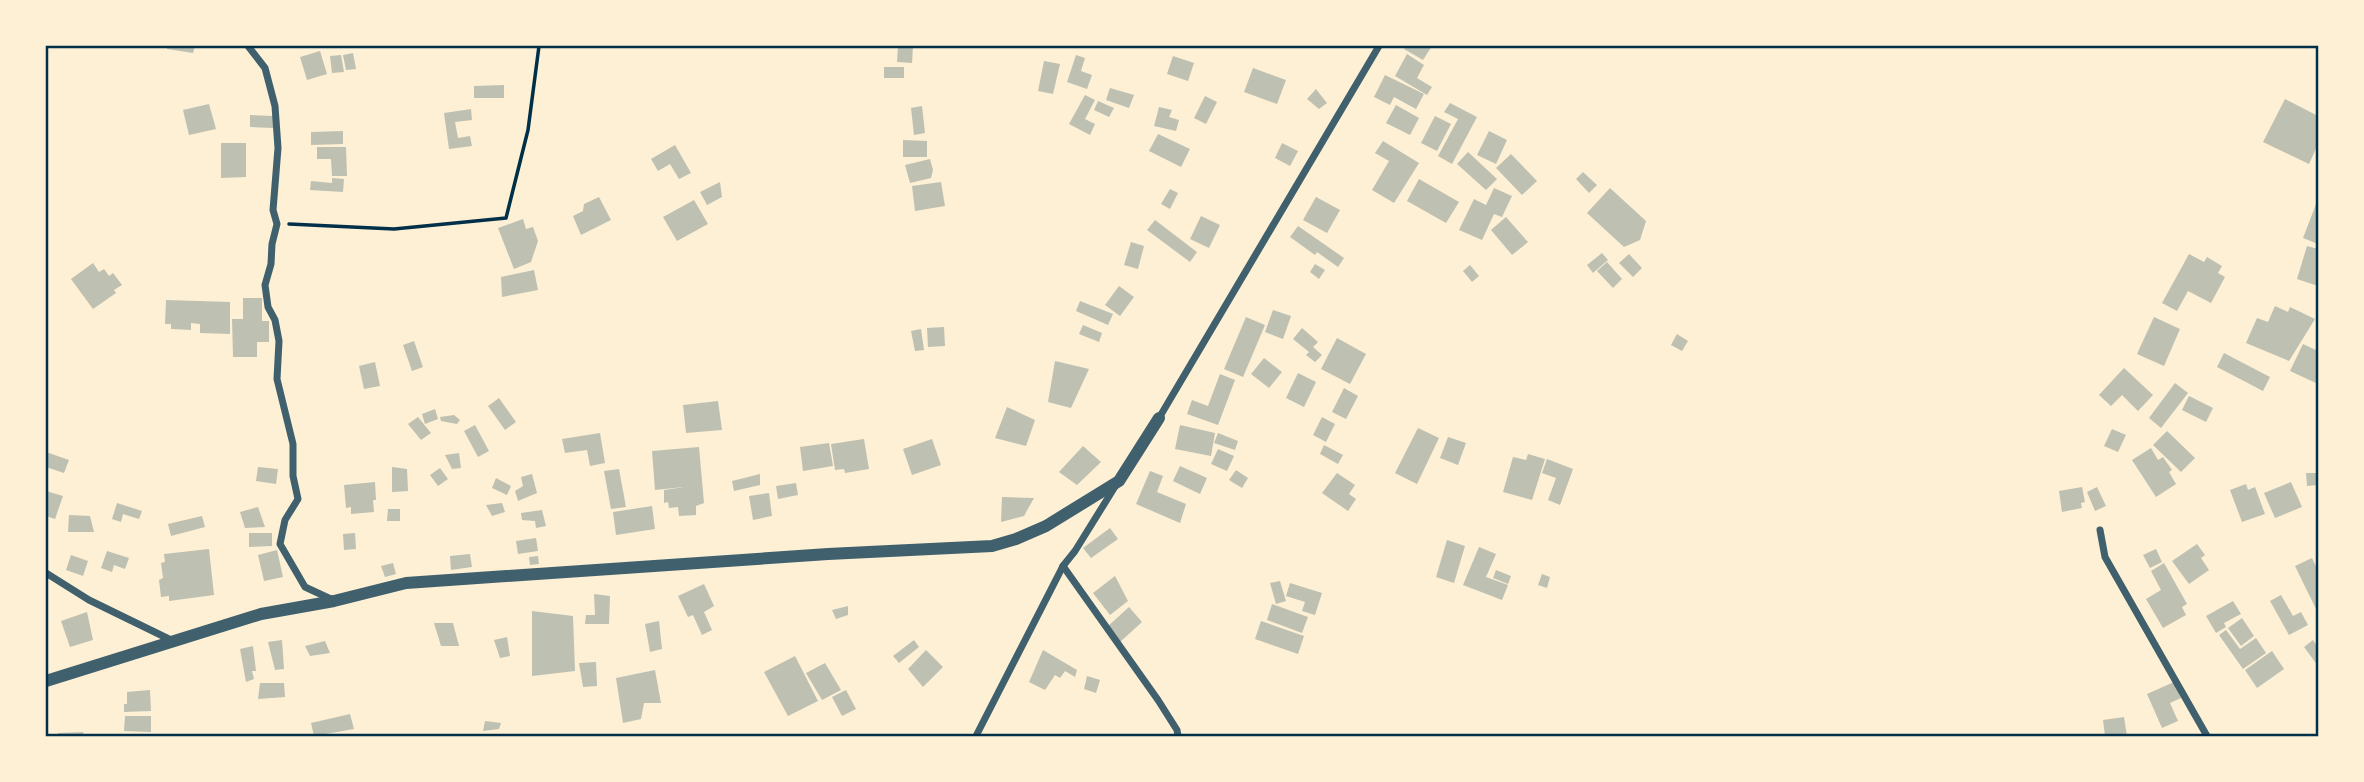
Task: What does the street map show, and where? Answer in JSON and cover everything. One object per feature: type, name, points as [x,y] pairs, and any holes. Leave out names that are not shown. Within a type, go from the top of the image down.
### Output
[{"type":"street","points":[[248,46],[265,68],[275,106],[278,148],[273,210],[277,224],[265,285],[268,307],[275,320],[279,341],[277,379],[293,444],[293,476],[298,499],[285,520],[280,544],[305,587],[334,601]]},
{"type":"street","points":[[976,737],[1063,566],[1159,418],[1379,46]]},
{"type":"street","points":[[46,681],[261,614],[334,601],[406,583],[828,554],[992,546],[1046,526],[1119,481]]},
{"type":"street","points":[[2099,530],[2105,557],[2207,737]]},
{"type":"street","points":[[1063,566],[1158,700],[1177,730],[1178,737]]},
{"type":"street","points":[[46,573],[89,600],[173,641]]},
{"type":"path","points":[[277,224],[394,229],[506,218],[528,130],[539,46]]},
{"type":"building","points":[[167,46],[195,46],[193,53],[167,49]]},
{"type":"building","points":[[898,46],[913,46],[912,63],[897,62]]},
{"type":"building","points":[[1406,46],[1432,46],[1423,60],[1404,49]]},
{"type":"building","points":[[320,51],[327,74],[307,80],[300,57]]},
{"type":"building","points":[[353,53],[356,69],[346,70],[343,55]]},
{"type":"building","points":[[1407,54],[1424,65],[1417,78],[1432,87],[1427,95],[1395,76]]},
{"type":"building","points":[[341,55],[344,72],[332,73],[330,56]]},
{"type":"building","points":[[1076,55],[1085,58],[1081,71],[1092,75],[1087,89],[1067,82]]},
{"type":"building","points":[[1173,56],[1194,63],[1188,81],[1167,74]]},
{"type":"building","points":[[1044,61],[1060,64],[1053,94],[1038,91]]},
{"type":"building","points":[[884,67],[904,67],[904,78],[884,78]]},
{"type":"building","points":[[1253,68],[1286,80],[1277,104],[1244,92]]},
{"type":"building","points":[[1385,75],[1424,94],[1416,109],[1394,97],[1390,105],[1374,97]]},
{"type":"building","points":[[504,85],[504,98],[474,98],[474,86]]},
{"type":"building","points":[[1110,88],[1134,95],[1129,108],[1106,100]]},
{"type":"building","points":[[1316,89],[1327,103],[1319,109],[1307,99]]},
{"type":"building","points":[[1085,95],[1095,100],[1085,119],[1095,124],[1090,135],[1069,124]]},
{"type":"building","points":[[1205,96],[1217,102],[1206,124],[1194,118]]},
{"type":"building","points":[[2285,99],[2318,116],[2318,144],[2309,164],[2263,142]]},
{"type":"building","points":[[1098,101],[1114,108],[1109,117],[1094,110]]},
{"type":"building","points":[[1450,103],[1477,117],[1452,164],[1438,156],[1458,119],[1444,112]]},
{"type":"building","points":[[209,104],[216,129],[189,135],[183,110]]},
{"type":"building","points":[[1396,105],[1419,118],[1410,135],[1386,123]]},
{"type":"building","points":[[922,106],[925,133],[914,135],[911,108]]},
{"type":"building","points":[[1159,107],[1172,110],[1169,117],[1179,120],[1176,131],[1154,126]]},
{"type":"building","points":[[471,109],[472,120],[455,122],[458,138],[470,136],[472,146],[449,149],[444,113]]},
{"type":"building","points":[[250,115],[273,116],[273,128],[250,127]]},
{"type":"building","points":[[1435,116],[1451,124],[1437,151],[1421,143]]},
{"type":"building","points":[[343,131],[343,144],[311,145],[311,132]]},
{"type":"building","points":[[1489,131],[1507,140],[1496,164],[1477,155]]},
{"type":"building","points":[[1158,134],[1190,149],[1181,167],[1149,151]]},
{"type":"building","points":[[903,140],[927,141],[927,157],[903,157]]},
{"type":"building","points":[[1383,141],[1419,163],[1394,203],[1372,190],[1389,161],[1375,153]]},
{"type":"building","points":[[221,143],[246,143],[246,177],[221,178]]},
{"type":"building","points":[[1282,143],[1298,151],[1290,166],[1275,158]]},
{"type":"building","points":[[675,145],[691,173],[679,179],[670,164],[658,171],[651,159]]},
{"type":"building","points":[[317,147],[346,147],[347,176],[332,176],[331,159],[317,159]]},
{"type":"building","points":[[1468,152],[1497,179],[1486,190],[1457,164]]},
{"type":"building","points":[[1511,154],[1537,181],[1522,195],[1496,168]]},
{"type":"building","points":[[930,159],[933,170],[931,178],[910,183],[905,165]]},
{"type":"building","points":[[1583,172],[1597,185],[1589,193],[1576,179]]},
{"type":"building","points":[[332,178],[344,179],[343,192],[310,190],[311,181],[332,183]]},
{"type":"building","points":[[1419,179],[1459,202],[1446,223],[1407,201]]},
{"type":"building","points":[[720,182],[722,197],[707,205],[700,192]]},
{"type":"building","points":[[941,182],[945,206],[915,211],[912,186]]},
{"type":"building","points":[[1494,188],[1512,196],[1502,217],[1494,214],[1482,240],[1459,230],[1474,199],[1486,205]]},
{"type":"building","points":[[1610,188],[1646,221],[1640,240],[1624,247],[1587,213]]},
{"type":"building","points":[[1170,189],[1178,193],[1170,209],[1161,204]]},
{"type":"building","points":[[599,197],[611,220],[581,235],[573,216],[583,211],[584,204]]},
{"type":"building","points":[[1316,197],[1340,210],[1327,233],[1303,220]]},
{"type":"building","points":[[2318,199],[2318,244],[2303,238]]},
{"type":"building","points":[[694,200],[708,224],[677,241],[663,217]]},
{"type":"building","points":[[1201,216],[1220,225],[1209,248],[1190,239]]},
{"type":"building","points":[[1506,217],[1528,242],[1512,255],[1491,230]]},
{"type":"building","points":[[523,219],[526,229],[533,227],[538,241],[531,262],[514,269],[498,228]]},
{"type":"building","points":[[1155,220],[1197,252],[1190,262],[1147,230]]},
{"type":"building","points":[[1298,226],[1344,258],[1338,267],[1290,237]]},
{"type":"building","points":[[1131,242],[1144,246],[1138,269],[1124,265]]},
{"type":"building","points":[[2307,246],[2318,249],[2318,286],[2297,279]]},
{"type":"building","points":[[1602,253],[1608,260],[1593,273],[1587,265]]},
{"type":"building","points":[[1629,254],[1642,268],[1633,277],[1619,263]]},
{"type":"building","points":[[2189,254],[2204,262],[2207,257],[2222,266],[2218,273],[2225,277],[2211,303],[2188,291],[2177,311],[2162,303]]},
{"type":"building","points":[[1607,262],[1622,279],[1613,288],[1597,271]]},
{"type":"building","points":[[93,263],[99,272],[104,269],[109,276],[113,273],[122,285],[114,290],[116,293],[93,309],[71,279]]},
{"type":"building","points":[[1315,264],[1325,270],[1319,279],[1310,272]]},
{"type":"building","points":[[1470,265],[1479,276],[1472,282],[1463,271]]},
{"type":"building","points":[[534,270],[538,290],[502,297],[501,277]]},
{"type":"building","points":[[1119,286],[1134,297],[1120,316],[1105,305]]},
{"type":"building","points":[[243,298],[262,298],[262,321],[269,321],[269,342],[257,342],[257,357],[233,357],[232,319],[243,319]]},
{"type":"building","points":[[166,300],[230,302],[230,334],[200,333],[200,324],[191,323],[191,330],[171,329],[171,324],[165,324]]},
{"type":"building","points":[[1080,301],[1113,314],[1108,325],[1076,311]]},
{"type":"building","points":[[2275,306],[2288,312],[2290,307],[2315,319],[2289,361],[2246,343],[2257,318],[2268,322]]},
{"type":"building","points":[[1273,310],[1291,316],[1283,339],[1265,332]]},
{"type":"building","points":[[1246,317],[1265,325],[1243,377],[1224,369]]},
{"type":"building","points":[[2154,317],[2180,329],[2164,366],[2137,354]]},
{"type":"building","points":[[1083,325],[1102,333],[1099,342],[1079,334]]},
{"type":"building","points":[[944,327],[945,346],[928,347],[927,328]]},
{"type":"building","points":[[1302,328],[1318,342],[1313,347],[1322,355],[1315,362],[1306,355],[1309,352],[1293,339]]},
{"type":"building","points":[[921,329],[924,350],[915,351],[911,331]]},
{"type":"building","points":[[1677,334],[1688,341],[1682,351],[1671,345]]},
{"type":"building","points":[[1337,338],[1366,354],[1350,384],[1321,369]]},
{"type":"building","points":[[414,341],[423,367],[412,371],[403,345]]},
{"type":"building","points":[[2303,344],[2318,351],[2318,384],[2290,371]]},
{"type":"building","points":[[2224,353],[2270,377],[2263,391],[2217,367]]},
{"type":"building","points":[[1264,358],[1282,372],[1269,388],[1251,374]]},
{"type":"building","points":[[1055,361],[1089,369],[1071,408],[1048,402]]},
{"type":"building","points":[[375,362],[380,386],[364,389],[359,366]]},
{"type":"building","points":[[2124,368],[2153,395],[2138,411],[2122,395],[2111,406],[2099,395]]},
{"type":"building","points":[[1298,373],[1316,382],[1304,407],[1286,398]]},
{"type":"building","points":[[1220,374],[1235,380],[1218,425],[1187,414],[1192,400],[1208,406]]},
{"type":"building","points":[[2175,383],[2188,393],[2161,428],[2149,418]]},
{"type":"building","points":[[1344,388],[1358,396],[1346,419],[1332,412]]},
{"type":"building","points":[[2189,396],[2213,408],[2206,422],[2182,410]]},
{"type":"building","points":[[499,398],[516,422],[505,430],[488,406]]},
{"type":"building","points":[[718,401],[722,430],[686,433],[683,405]]},
{"type":"building","points":[[1007,407],[1035,420],[1026,446],[995,438]]},
{"type":"building","points":[[435,409],[438,419],[425,424],[422,414]]},
{"type":"building","points":[[454,415],[460,420],[457,424],[441,421],[440,417]]},
{"type":"building","points":[[418,417],[431,433],[421,440],[408,424]]},
{"type":"building","points":[[1322,417],[1335,424],[1326,442],[1313,435]]},
{"type":"building","points":[[475,425],[489,451],[478,457],[464,431]]},
{"type":"building","points":[[1180,425],[1215,433],[1211,456],[1175,449]]},
{"type":"building","points":[[1418,428],[1439,438],[1417,484],[1395,473]]},
{"type":"building","points":[[2112,429],[2126,435],[2118,452],[2104,446]]},
{"type":"building","points":[[2167,431],[2195,458],[2181,472],[2153,445]]},
{"type":"building","points":[[600,433],[605,463],[590,466],[587,450],[565,453],[562,439]]},
{"type":"building","points":[[1218,433],[1238,441],[1235,450],[1214,443]]},
{"type":"building","points":[[1448,437],[1466,443],[1458,465],[1440,458]]},
{"type":"building","points":[[864,439],[869,469],[845,473],[844,469],[835,470],[831,444]]},
{"type":"building","points":[[932,439],[941,465],[912,475],[903,449]]},
{"type":"building","points":[[829,443],[833,466],[803,471],[800,447]]},
{"type":"building","points":[[1324,445],[1343,455],[1338,464],[1320,454]]},
{"type":"building","points":[[1083,446],[1101,462],[1077,485],[1059,472]]},
{"type":"building","points":[[699,447],[704,503],[696,506],[696,515],[679,516],[678,507],[669,508],[668,502],[664,503],[664,490],[684,487],[655,490],[652,451]]},
{"type":"building","points":[[2151,448],[2158,460],[2163,457],[2172,470],[2169,472],[2176,484],[2156,497],[2132,460]]},
{"type":"building","points":[[1218,449],[1234,456],[1227,471],[1211,464]]},
{"type":"building","points":[[46,452],[69,460],[64,473],[46,467]]},
{"type":"building","points":[[459,453],[461,468],[452,469],[445,455]]},
{"type":"building","points":[[1528,454],[1545,459],[1532,500],[1503,492],[1513,457],[1526,460]]},
{"type":"building","points":[[1547,459],[1573,469],[1560,505],[1548,500],[1556,478],[1542,473]]},
{"type":"building","points":[[1180,466],[1207,478],[1200,494],[1173,481]]},
{"type":"building","points":[[258,467],[278,469],[276,484],[256,481]]},
{"type":"building","points":[[392,467],[407,469],[408,491],[392,492]]},
{"type":"building","points":[[440,468],[448,479],[438,486],[430,475]]},
{"type":"building","points":[[619,469],[626,507],[611,509],[604,471]]},
{"type":"building","points":[[1236,470],[1248,478],[1242,488],[1229,480]]},
{"type":"building","points":[[1150,471],[1163,476],[1157,492],[1186,504],[1180,523],[1136,504]]},
{"type":"building","points":[[1337,473],[1355,485],[1349,494],[1356,499],[1348,511],[1322,493]]},
{"type":"building","points":[[2306,473],[2318,473],[2318,485],[2307,486]]},
{"type":"building","points":[[532,474],[537,493],[518,501],[515,491],[523,486],[521,477]]},
{"type":"building","points":[[760,474],[760,485],[734,491],[732,481]]},
{"type":"building","points":[[496,478],[511,486],[507,495],[492,488]]},
{"type":"building","points":[[375,482],[374,512],[351,514],[351,507],[346,508],[344,485]]},
{"type":"building","points":[[2291,482],[2302,507],[2275,518],[2264,493]]},
{"type":"building","points":[[796,483],[798,495],[778,499],[776,486]]},
{"type":"building","points":[[2246,484],[2248,490],[2255,487],[2265,514],[2242,522],[2230,490]]},
{"type":"building","points":[[2082,487],[2085,502],[2081,503],[2082,508],[2062,512],[2059,491]]},
{"type":"building","points":[[2097,487],[2106,506],[2095,511],[2087,492]]},
{"type":"building","points":[[46,491],[63,496],[55,519],[46,516]]},
{"type":"building","points":[[769,493],[772,516],[753,520],[749,496]]},
{"type":"building","points":[[1002,497],[1034,498],[1024,516],[1001,522]]},
{"type":"building","points":[[117,503],[142,511],[139,519],[123,514],[121,522],[112,519]]},
{"type":"building","points":[[502,503],[505,512],[492,516],[486,505]]},
{"type":"building","points":[[652,506],[655,529],[616,535],[613,512]]},
{"type":"building","points":[[258,507],[265,527],[245,528],[240,512]]},
{"type":"building","points":[[388,509],[400,509],[400,521],[387,521]]},
{"type":"building","points":[[542,510],[546,526],[536,528],[535,521],[522,520],[521,513]]},
{"type":"building","points":[[69,515],[90,516],[94,532],[68,532]]},
{"type":"building","points":[[202,516],[205,527],[171,536],[168,524]]},
{"type":"building","points":[[1110,528],[1118,539],[1091,558],[1083,548]]},
{"type":"building","points":[[249,533],[272,533],[272,546],[249,547]]},
{"type":"building","points":[[355,533],[356,549],[344,550],[343,534]]},
{"type":"building","points":[[536,538],[538,551],[518,554],[516,541]]},
{"type":"building","points":[[1447,540],[1465,546],[1454,583],[1436,577]]},
{"type":"building","points":[[2197,544],[2205,555],[2201,558],[2209,570],[2189,584],[2172,561]]},
{"type":"building","points":[[1479,547],[1496,554],[1486,577],[1508,585],[1502,600],[1463,585]]},
{"type":"building","points":[[209,549],[214,595],[169,601],[169,596],[161,597],[159,580],[163,578],[161,563],[165,562],[164,554]]},
{"type":"building","points":[[2156,549],[2162,562],[2150,568],[2143,555]]},
{"type":"building","points":[[277,550],[283,577],[264,581],[258,555]]},
{"type":"building","points":[[107,551],[129,558],[125,569],[114,565],[112,572],[101,568]]},
{"type":"building","points":[[470,554],[472,567],[451,570],[450,556]]},
{"type":"building","points":[[71,555],[88,561],[83,576],[66,570]]},
{"type":"building","points":[[538,556],[539,564],[530,565],[529,557]]},
{"type":"building","points":[[2312,558],[2318,571],[2318,613],[2295,566]]},
{"type":"building","points":[[393,563],[396,574],[385,577],[381,566]]},
{"type":"building","points":[[2164,563],[2187,604],[2182,607],[2186,615],[2163,628],[2146,599],[2161,590],[2151,571]]},
{"type":"building","points":[[1496,570],[1511,576],[1508,584],[1493,578]]},
{"type":"building","points":[[1542,574],[1550,577],[1547,588],[1538,585]]},
{"type":"building","points":[[1115,576],[1128,601],[1110,615],[1093,593]]},
{"type":"building","points":[[1280,581],[1286,601],[1276,604],[1270,583]]},
{"type":"building","points":[[1290,583],[1322,593],[1315,615],[1302,611],[1305,602],[1286,596]]},
{"type":"building","points":[[704,584],[714,606],[704,612],[712,630],[702,635],[693,615],[688,617],[678,596]]},
{"type":"building","points":[[594,594],[610,596],[609,624],[585,624],[586,615],[595,615]]},
{"type":"building","points":[[2281,595],[2293,616],[2301,612],[2308,625],[2289,635],[2270,601]]},
{"type":"building","points":[[2233,601],[2241,614],[2224,623],[2226,627],[2216,633],[2206,616]]},
{"type":"building","points":[[1272,604],[1308,617],[1302,633],[1267,620]]},
{"type":"building","points":[[848,606],[848,615],[836,619],[832,610]]},
{"type":"building","points":[[1129,607],[1142,622],[1120,642],[1107,627]]},
{"type":"building","points":[[532,611],[573,616],[575,671],[532,676]]},
{"type":"building","points":[[87,612],[93,640],[70,647],[61,621]]},
{"type":"building","points":[[2242,618],[2254,636],[2241,646],[2228,628]]},
{"type":"building","points":[[659,621],[662,649],[650,652],[645,624]]},
{"type":"building","points":[[1261,621],[1304,636],[1298,654],[1255,639]]},
{"type":"building","points":[[434,623],[453,623],[459,646],[441,646]]},
{"type":"building","points":[[2226,630],[2240,649],[2256,638],[2266,653],[2243,669],[2219,635]]},
{"type":"building","points":[[507,637],[510,656],[500,658],[494,640]]},
{"type":"building","points":[[282,640],[284,669],[275,670],[268,642]]},
{"type":"building","points":[[914,640],[919,647],[899,663],[893,656]]},
{"type":"building","points":[[2313,640],[2318,647],[2318,666],[2304,647]]},
{"type":"building","points":[[325,641],[330,653],[310,656],[305,646]]},
{"type":"building","points":[[253,646],[256,671],[252,671],[254,679],[246,682],[240,649]]},
{"type":"building","points":[[926,650],[943,667],[923,687],[908,669]]},
{"type":"building","points":[[1043,650],[1077,670],[1075,677],[1065,671],[1060,678],[1055,675],[1045,690],[1029,682]]},
{"type":"building","points":[[2272,651],[2284,669],[2257,688],[2245,670]]},
{"type":"building","points":[[795,656],[818,701],[788,716],[764,672]]},
{"type":"building","points":[[596,662],[597,686],[583,687],[579,663]]},
{"type":"building","points":[[825,663],[841,690],[822,700],[806,673]]},
{"type":"building","points":[[655,670],[661,703],[644,703],[641,719],[623,723],[616,678]]},
{"type":"building","points":[[1087,676],[1100,680],[1096,693],[1084,689]]},
{"type":"building","points":[[2174,682],[2181,698],[2170,703],[2178,721],[2162,728],[2147,694]]},
{"type":"building","points":[[260,683],[284,683],[285,697],[258,699]]},
{"type":"building","points":[[150,690],[151,711],[124,712],[127,692]]},
{"type":"building","points":[[846,690],[856,709],[842,716],[832,697]]},
{"type":"building","points":[[350,714],[354,729],[314,736],[311,723]]},
{"type":"building","points":[[125,716],[151,716],[151,732],[124,731]]},
{"type":"building","points":[[2124,717],[2127,736],[2105,736],[2103,720]]},
{"type":"building","points":[[485,721],[501,723],[499,729],[483,731]]},
{"type":"building","points":[[83,732],[84,736],[58,736],[58,733]]}]
